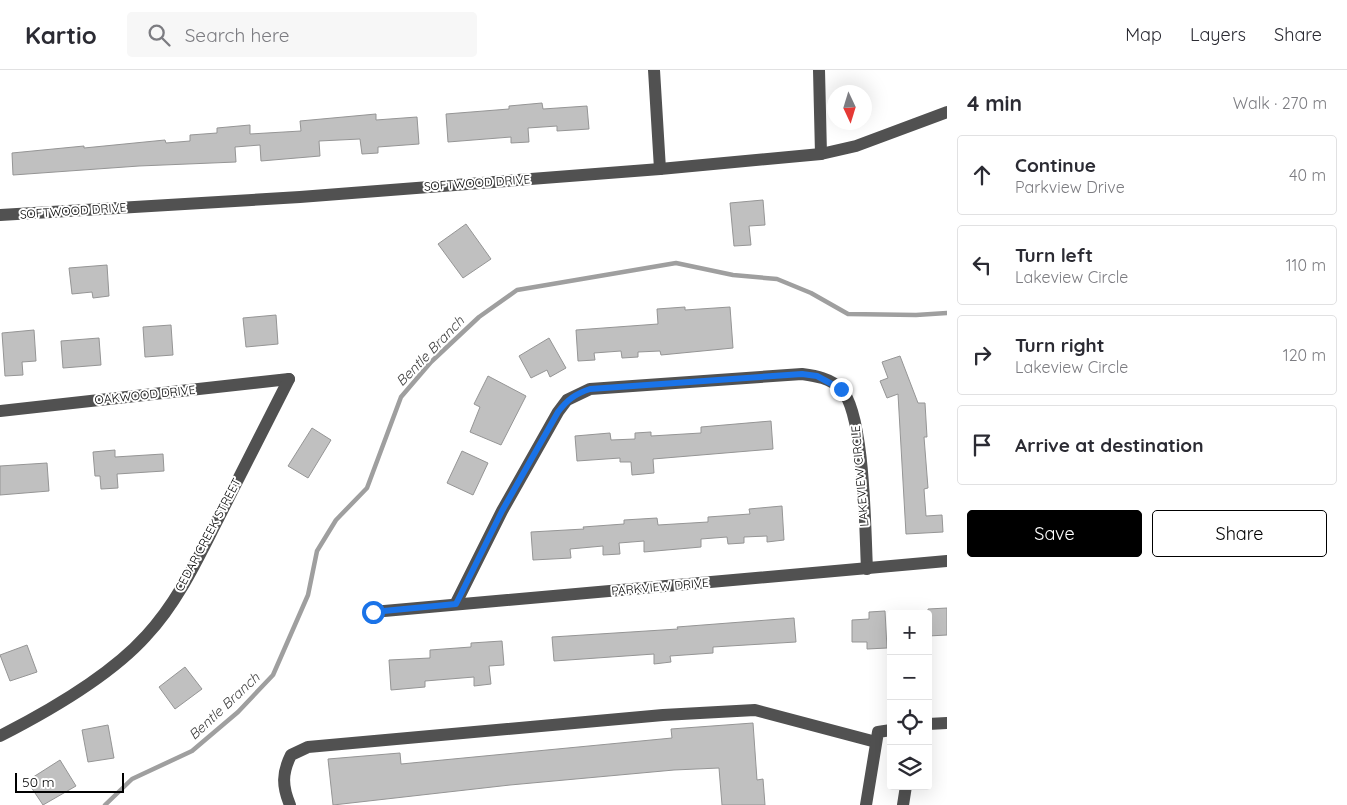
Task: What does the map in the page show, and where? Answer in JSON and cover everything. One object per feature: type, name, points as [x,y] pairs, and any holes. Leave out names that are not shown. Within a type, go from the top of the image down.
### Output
[{"type":"street","points":[[654,70],[660,169]]},
{"type":"street","points":[[819,70],[821,154]]},
{"type":"street","name":"SOFTWOOD DRIVE","points":[[0,215],[290,197],[660,169],[821,154],[856,146],[947,112]]},
{"type":"street","name":"LAKEVIEW CIRCLE","points":[[456,604],[502,511],[558,412],[567,400],[590,389],[802,374],[817,376],[831,381],[841,389],[849,400],[858,432],[867,569]]},
{"type":"street","name":"OAKWOOD DRIVE","points":[[0,411],[289,378]]},
{"type":"street","name":"CEDAR CREEK STREET","points":[[0,736],[34,719],[88,683],[123,657],[157,623],[195,563],[289,378]]},
{"type":"street","name":"PARKVIEW DRIVE","points":[[373,612],[947,561]]},
{"type":"street","points":[[290,805],[283,789],[284,769],[291,755],[308,747],[663,715],[755,710],[876,742]]},
{"type":"street","points":[[932,724],[947,723]]},
{"type":"street","points":[[866,805],[878,732],[887,731]]},
{"type":"street","points":[[903,805],[905,790]]},
{"type":"building","points":[[542,103],[543,109],[587,106],[589,129],[557,131],[557,126],[528,128],[529,142],[511,143],[511,137],[448,142],[446,114],[509,109],[509,106]]},
{"type":"building","points":[[376,114],[376,120],[417,117],[419,144],[378,147],[378,153],[362,154],[360,139],[319,141],[320,156],[261,161],[260,145],[235,147],[236,162],[139,166],[13,175],[12,153],[165,140],[166,143],[190,141],[190,135],[217,133],[217,128],[250,125],[250,134],[301,131],[300,121]]},
{"type":"building","points":[[763,200],[765,225],[749,226],[751,245],[734,246],[730,203]]},
{"type":"building","points":[[466,224],[491,259],[463,278],[438,244]]},
{"type":"building","points":[[107,265],[109,296],[93,298],[92,292],[72,294],[69,268]]},
{"type":"building","points":[[685,307],[685,310],[730,307],[733,348],[661,355],[660,351],[638,352],[638,357],[622,358],[621,351],[594,353],[595,360],[578,361],[576,330],[658,324],[657,309]]},
{"type":"building","points":[[276,315],[278,344],[246,347],[243,318]]},
{"type":"building","points":[[171,325],[173,355],[145,357],[143,327]]},
{"type":"building","points":[[34,330],[36,361],[22,362],[23,375],[5,376],[2,333]]},
{"type":"building","points":[[99,338],[101,365],[63,368],[61,341]]},
{"type":"building","points":[[549,338],[566,368],[550,377],[547,370],[531,378],[519,356]]},
{"type":"building","points":[[900,356],[918,403],[925,403],[927,437],[924,437],[928,488],[924,489],[926,516],[942,515],[943,532],[906,534],[898,394],[887,398],[880,381],[888,378],[882,362]]},
{"type":"building","points":[[488,376],[526,396],[501,445],[470,432],[480,407],[474,404]]},
{"type":"building","points":[[771,421],[773,449],[653,459],[654,473],[632,475],[631,462],[620,462],[620,458],[577,461],[575,436],[610,433],[611,440],[635,439],[635,433],[651,432],[651,436],[701,433],[701,427]]},
{"type":"building","points":[[312,428],[331,440],[308,478],[288,466]]},
{"type":"building","points":[[115,450],[115,457],[163,454],[164,471],[117,474],[118,488],[101,489],[100,476],[95,476],[93,452]]},
{"type":"building","points":[[462,451],[488,463],[473,495],[447,483]]},
{"type":"building","points":[[47,463],[49,491],[0,495],[0,466]]},
{"type":"building","points":[[782,506],[784,540],[767,542],[767,536],[744,537],[744,543],[728,544],[727,537],[701,539],[701,547],[644,552],[644,541],[619,543],[620,554],[603,555],[603,546],[570,549],[571,558],[533,560],[531,532],[584,529],[583,527],[624,524],[624,520],[657,518],[658,525],[708,522],[708,517],[750,514],[749,509]]},
{"type":"building","points":[[947,608],[947,635],[932,636],[932,610],[928,609]]},
{"type":"building","points":[[885,611],[887,648],[867,649],[867,642],[852,642],[852,620],[869,619],[869,612]]},
{"type":"building","points":[[794,618],[796,642],[713,647],[713,653],[670,656],[671,662],[654,664],[654,654],[554,661],[552,637],[678,629],[677,627]]},
{"type":"building","points":[[502,641],[504,665],[489,666],[491,684],[474,686],[474,677],[425,681],[425,687],[391,690],[389,660],[430,658],[430,650],[471,647],[471,643]]},
{"type":"building","points":[[27,645],[37,672],[10,681],[0,655]]},
{"type":"building","points":[[185,667],[202,689],[175,709],[159,687]]},
{"type":"building","points":[[753,723],[757,780],[763,779],[765,805],[722,805],[719,768],[674,770],[510,785],[333,805],[328,759],[400,753],[401,764],[672,738],[671,729]]},
{"type":"building","points":[[108,725],[114,758],[88,762],[82,730]]},
{"type":"building","points":[[60,760],[76,786],[43,805],[27,781]]},
{"type":"waterway","name":"Bentle Branch","points":[[105,805],[132,779],[192,751],[238,712],[273,675],[308,595],[317,551],[336,520],[367,488],[401,397],[431,362],[479,317],[517,290],[676,263],[733,275],[777,279],[811,293],[848,314],[916,315],[947,313]]},
{"type":"route","points":[[373,612],[456,604],[502,511],[558,412],[567,400],[577,394],[590,389],[802,374],[817,376],[831,381],[841,389]]}]
